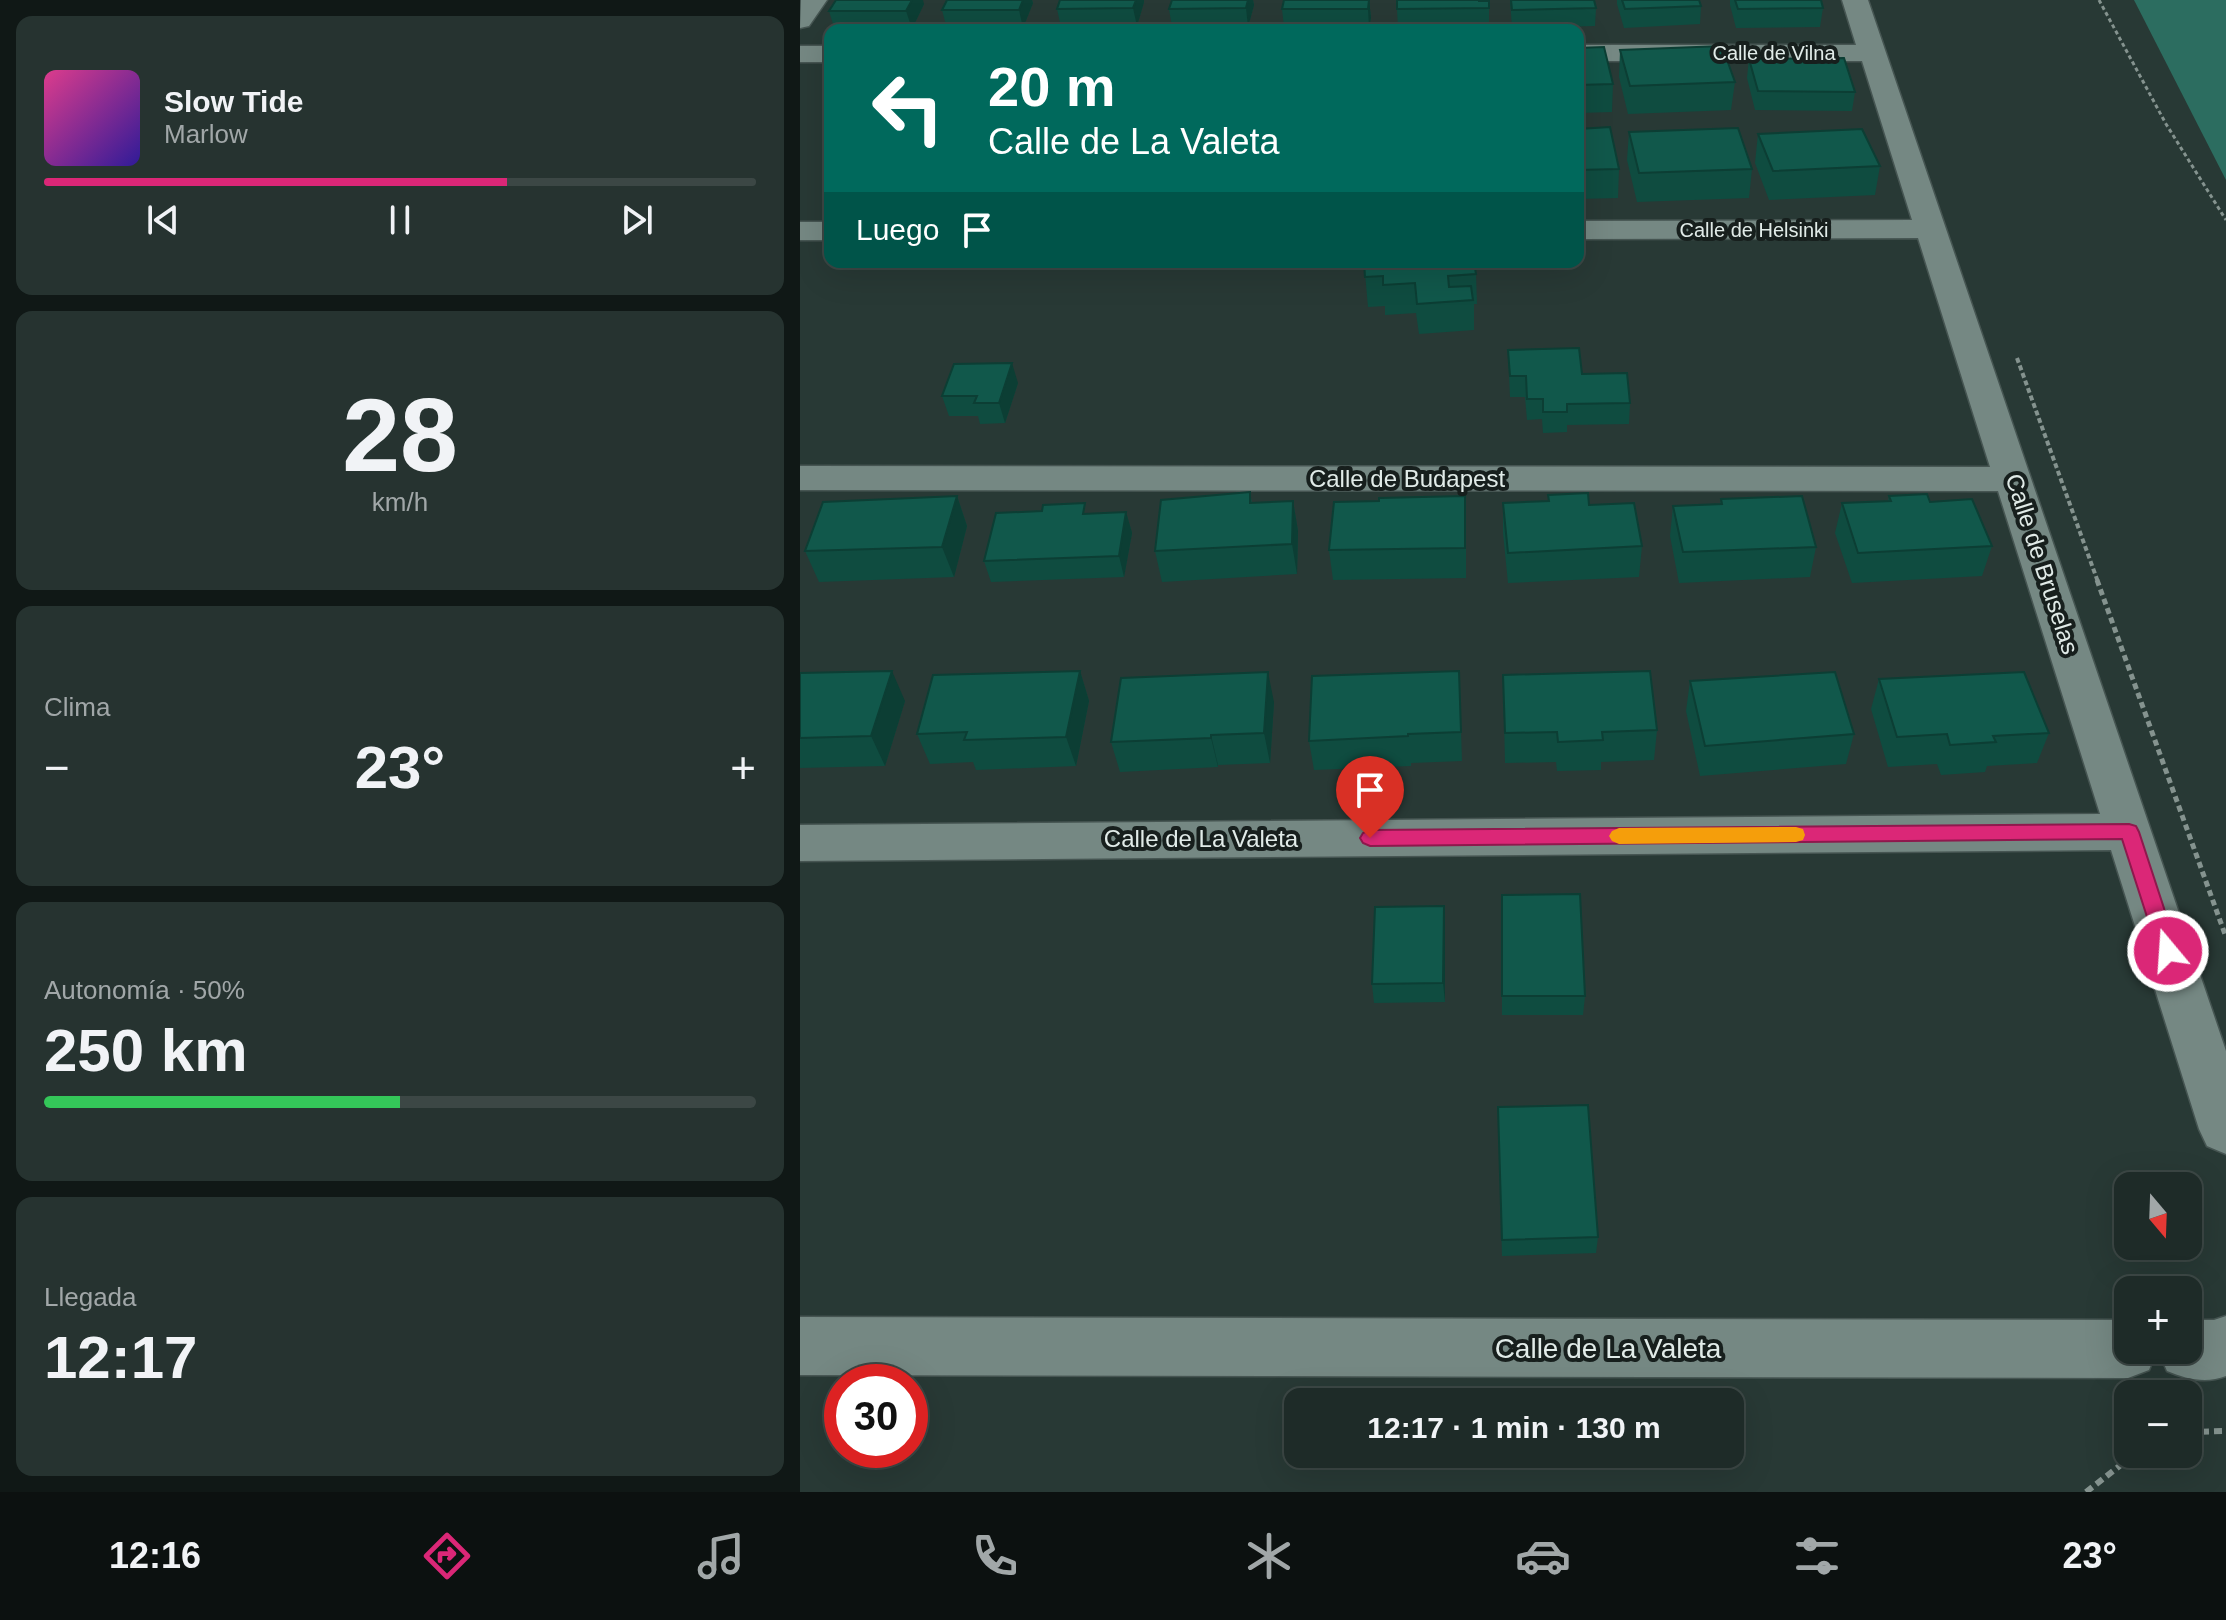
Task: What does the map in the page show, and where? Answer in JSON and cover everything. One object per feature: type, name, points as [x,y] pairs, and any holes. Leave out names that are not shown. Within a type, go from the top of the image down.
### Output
[{"type":"street","points":[[800,20],[814,0]]},
{"type":"street","name":"Calle de Bruselas","points":[[1855,0],[2226,1129]]},
{"type":"street","name":"Calle de Vilna","points":[[1584,53],[1873,53]]},
{"type":"street","points":[[800,54],[824,54]]},
{"type":"street","name":"Calle de Helsinki","points":[[1584,230],[1930,229]]},
{"type":"street","points":[[800,231],[824,231]]},
{"type":"street","name":"Calle de Budapest","points":[[800,478],[2014,479]]},
{"type":"street","name":"Calle de La Valeta","points":[[800,843],[2129,832]]},
{"type":"street","points":[[2202,1350],[2217,1350],[2226,1345]]},
{"type":"street","name":"Calle de La Valeta","points":[[800,1346],[2114,1349]]},
{"type":"path","points":[[2099,0],[2166,124],[2226,220]]},
{"type":"path","points":[[2016,357],[2226,937]]},
{"type":"path","points":[[2202,1432],[2226,1431]]},
{"type":"path","points":[[2086,1492],[2117,1468]]},
{"type":"green space","points":[[2134,0],[2226,0],[2226,180]]},
{"type":"building","points":[[836,0],[912,0],[906,11],[829,11]]},
{"type":"building","points":[[947,0],[1023,0],[1019,10],[942,10]]},
{"type":"building","points":[[1060,0],[1136,0],[1133,8],[1057,9]]},
{"type":"building","points":[[1172,0],[1248,0],[1246,8],[1169,9]]},
{"type":"building","points":[[1284,0],[1369,0],[1368,9],[1282,9]]},
{"type":"building","points":[[1397,0],[1479,0],[1489,1],[1489,8],[1397,9]]},
{"type":"building","points":[[1511,0],[1594,0],[1596,8],[1512,10]]},
{"type":"building","points":[[1622,0],[1699,0],[1701,6],[1625,9]]},
{"type":"building","points":[[1735,0],[1821,0],[1823,8],[1738,9]]},
{"type":"building","points":[[1722,46],[1735,82],[1630,86],[1620,50]]},
{"type":"building","points":[[1604,47],[1613,84],[1584,85],[1584,48]]},
{"type":"building","points":[[1844,58],[1855,92],[1758,91],[1749,59]]},
{"type":"building","points":[[1610,127],[1619,169],[1584,170],[1584,129]]},
{"type":"building","points":[[1738,128],[1752,169],[1639,173],[1629,132]]},
{"type":"building","points":[[1862,129],[1880,166],[1773,171],[1758,134]]},
{"type":"building","points":[[1364,268],[1475,268],[1476,274],[1448,276],[1449,287],[1471,286],[1473,300],[1417,304],[1415,283],[1383,285],[1383,276],[1365,277]]},
{"type":"building","points":[[1579,348],[1582,374],[1627,373],[1630,403],[1567,404],[1567,412],[1543,412],[1543,399],[1527,399],[1526,376],[1510,376],[1508,350]]},
{"type":"building","points":[[1012,363],[999,403],[974,403],[977,396],[942,396],[954,364]]},
{"type":"building","points":[[1250,492],[1250,503],[1293,501],[1292,544],[1155,551],[1161,500]]},
{"type":"building","points":[[1588,493],[1589,505],[1634,503],[1642,546],[1508,553],[1503,503],[1549,501],[1548,495]]},
{"type":"building","points":[[1927,494],[1930,502],[1972,499],[1992,546],[1858,553],[1842,503],[1891,501],[1889,496]]},
{"type":"building","points":[[957,496],[942,547],[805,551],[823,502]]},
{"type":"building","points":[[1465,496],[1465,548],[1329,550],[1334,502]]},
{"type":"building","points":[[1802,496],[1816,547],[1683,552],[1673,506],[1722,504],[1721,499]]},
{"type":"building","points":[[1085,503],[1083,514],[1126,512],[1119,556],[984,561],[996,513],[1042,511],[1043,505]]},
{"type":"building","points":[[892,671],[871,736],[800,738],[800,673]]},
{"type":"building","points":[[1080,671],[1066,737],[964,740],[967,732],[917,734],[933,675]]},
{"type":"building","points":[[1459,671],[1461,732],[1309,741],[1312,676]]},
{"type":"building","points":[[1650,671],[1657,730],[1602,732],[1603,740],[1558,742],[1557,732],[1505,733],[1503,675]]},
{"type":"building","points":[[1268,672],[1264,733],[1111,742],[1121,678]]},
{"type":"building","points":[[1835,672],[1854,734],[1705,746],[1690,681]]},
{"type":"building","points":[[2024,672],[2049,733],[1993,736],[1996,742],[1950,745],[1947,734],[1897,737],[1879,679]]},
{"type":"building","points":[[1580,894],[1585,996],[1502,996],[1502,895]]},
{"type":"building","points":[[1444,906],[1443,983],[1372,984],[1375,907]]},
{"type":"building","points":[[1588,1105],[1598,1237],[1502,1240],[1498,1107]]},
{"type":"slow traffic","points":[[1619,836],[1796,835]]},
{"type":"route","points":[[1370,838],[2129,832],[2168,951]]}]
